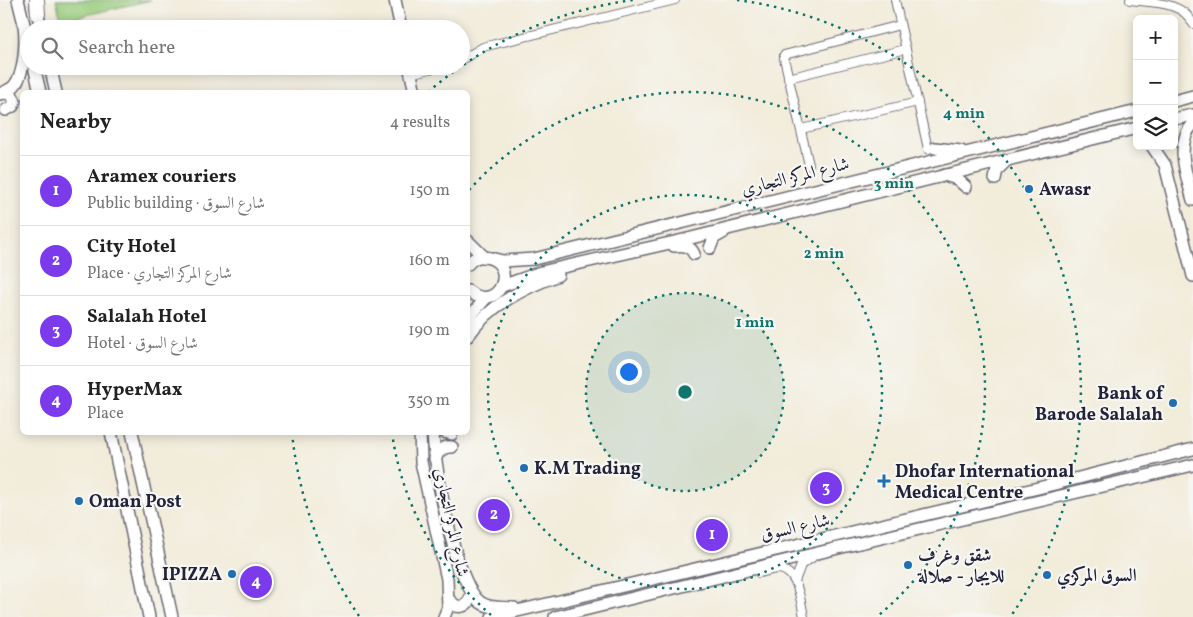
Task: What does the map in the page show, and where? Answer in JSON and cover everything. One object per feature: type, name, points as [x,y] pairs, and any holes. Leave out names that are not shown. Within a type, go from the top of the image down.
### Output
[{"type":"street","points":[[18,0],[23,20]]},
{"type":"street","points":[[395,0],[400,20]]},
{"type":"street","points":[[470,55],[483,47],[675,0]]},
{"type":"street","points":[[895,0],[918,102],[932,149],[970,152]]},
{"type":"street","points":[[1130,0],[1166,4],[1177,8],[1187,14],[1193,24]]},
{"type":"street","points":[[36,4],[39,20]]},
{"type":"street","points":[[809,165],[788,78],[784,58],[786,53],[900,25]]},
{"type":"street","points":[[788,78],[906,50]]},
{"type":"street","points":[[1,94],[14,86],[20,74]]},
{"type":"street","points":[[36,75],[40,90]]},
{"type":"street","points":[[52,75],[56,90]]},
{"type":"street","points":[[411,75],[414,90]]},
{"type":"street","points":[[1,94],[10,94],[15,101],[13,106],[3,111]]},
{"type":"street","points":[[1178,100],[1193,96]]},
{"type":"street","points":[[801,129],[918,102]]},
{"type":"street","points":[[3,111],[20,112]]},
{"type":"street","name":"شارع المركز التجاري","points":[[487,257],[502,261],[534,259],[693,215],[970,152],[1133,111]]},
{"type":"street","points":[[1178,118],[1193,115]]},
{"type":"street","points":[[1183,155],[1186,136],[1193,124]]},
{"type":"street","name":"شارع المركز التجاري","points":[[486,298],[498,291],[502,286],[541,272],[739,226],[1133,129]]},
{"type":"street","points":[[1124,131],[1133,135]]},
{"type":"street","points":[[1178,139],[1180,141],[1193,200]]},
{"type":"street","points":[[1155,150],[1162,158]]},
{"type":"street","points":[[1160,150],[1193,276]]},
{"type":"street","points":[[996,179],[997,170],[1007,160]]},
{"type":"street","points":[[945,175],[957,178],[966,187]]},
{"type":"street","points":[[710,248],[714,238],[739,226]]},
{"type":"street","points":[[470,243],[500,266],[504,279],[502,286]]},
{"type":"street","points":[[652,247],[682,245],[692,249],[694,254]]},
{"type":"street","points":[[470,263],[477,258],[487,257]]},
{"type":"street","points":[[470,334],[484,317],[514,294],[534,283],[563,273],[573,265]]},
{"type":"street","points":[[470,293],[480,298],[486,298]]},
{"type":"street","points":[[470,318],[486,298]]},
{"type":"street","points":[[112,435],[149,617]]},
{"type":"street","points":[[133,435],[172,617]]},
{"type":"street","name":"شارع المركز التجاري","points":[[420,435],[421,462],[448,579],[449,600],[444,617]]},
{"type":"street","name":"شارع المركز التجاري","points":[[433,435],[435,459],[452,540],[459,564],[472,594],[486,606],[525,609]]},
{"type":"street","points":[[435,459],[440,450],[452,447]]},
{"type":"street","name":"شارع السوق","points":[[492,617],[1060,483],[1193,449]]},
{"type":"street","name":"شارع السوق","points":[[555,617],[1193,465]]},
{"type":"street","points":[[804,617],[795,581],[796,575],[803,563],[834,549]]},
{"type":"street","points":[[706,581],[779,570],[786,572],[795,581]]},
{"type":"street","points":[[449,600],[453,604],[461,606],[468,604],[472,594]]},
{"type":"green space","points":[[56,0],[151,0],[65,20],[61,20]]},
{"type":"place","name":"Awasr","points":[[1029,189]]},
{"type":"place","name":"Bank of Barode Salalah","points":[[1173,403]]},
{"type":"place","name":"K.M Trading","points":[[524,468]]},
{"type":"place","name":"Dhofar International Medical Centre","points":[[884,481]]},
{"type":"place","name":"Salalah Hotel","points":[[826,488]]},
{"type":"place","name":"Oman Post","points":[[79,501]]},
{"type":"place","name":"City Hotel","points":[[494,515]]},
{"type":"place","name":"Aramex couriers","points":[[712,535]]},
{"type":"place","name":"شقق وغرف للايجار - صلالة","points":[[908,565]]},
{"type":"place","name":"IPIZZA","points":[[232,574]]},
{"type":"place","name":"السوق المركزي","points":[[1047,575]]},
{"type":"place","name":"HyperMax","points":[[256,582]]}]
